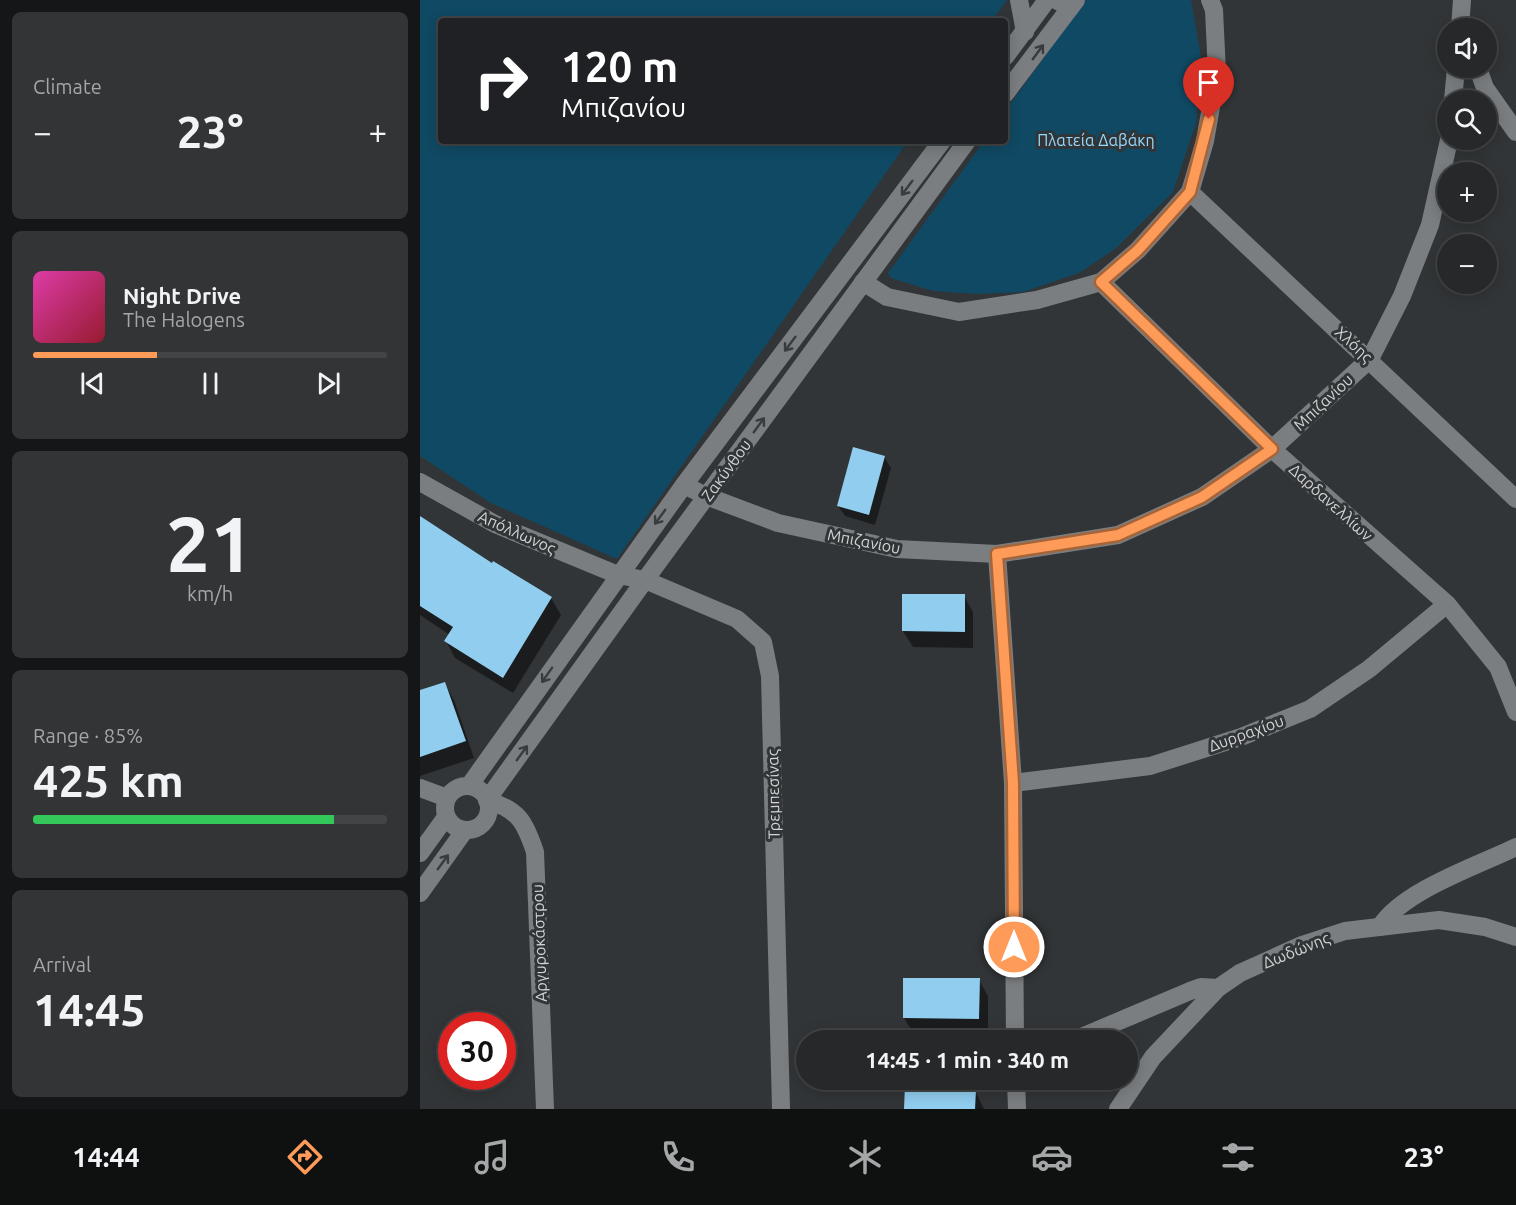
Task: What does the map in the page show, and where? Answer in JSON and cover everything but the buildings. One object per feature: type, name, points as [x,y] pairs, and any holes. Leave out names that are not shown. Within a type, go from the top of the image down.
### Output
[{"type":"street","points":[[1019,0],[1025,32]]},
{"type":"street","points":[[1008,53],[1047,0]]},
{"type":"street","points":[[863,282],[887,297],[959,312],[1037,300],[1101,282],[1138,250],[1190,192],[1205,141],[1217,73],[1214,10],[1210,0]]},
{"type":"street","points":[[1461,18],[1462,0]]},
{"type":"street","points":[[1008,90],[1067,3]]},
{"type":"street","points":[[1482,78],[1485,88],[1516,132]]},
{"type":"street","name":"Ζακύνθου","points":[[469,786],[618,575],[940,144]]},
{"type":"street","name":"Ζακύνθου","points":[[488,800],[706,496],[966,144]]},
{"type":"street","name":"Μπιζανίου","points":[[684,485],[706,496],[778,523],[897,549],[997,554],[1118,535],[1202,497],[1272,449],[1370,359],[1402,296],[1430,225],[1447,150]]},
{"type":"street","name":"Χλόης","points":[[1190,192],[1370,359],[1516,499]]},
{"type":"street","name":"Δαρδανελλίων","points":[[1101,282],[1272,449],[1447,604],[1498,667],[1516,712]]},
{"type":"street","name":"Απόλλωνος","points":[[420,483],[495,524],[618,575]]},
{"type":"street","points":[[997,554],[1013,783],[1015,1030]]},
{"type":"street","name":"Τρεμπεσίνας","points":[[618,575],[645,580],[736,619],[763,642],[770,676],[781,1109]]},
{"type":"street","name":"Δυρραχίου","points":[[1013,783],[1150,766],[1241,737],[1310,709],[1369,669],[1447,604]]},
{"type":"street","points":[[420,853],[446,817],[447,798],[458,787],[469,786],[480,790],[488,800],[489,811],[484,822],[476,828],[465,830],[454,826],[446,817]]},
{"type":"street","points":[[420,788],[447,798]]},
{"type":"street","name":"Αργυροκάστρου","points":[[488,800],[502,805],[524,821],[536,852],[545,1109]]},
{"type":"street","points":[[420,893],[465,830]]},
{"type":"street","points":[[1380,927],[1388,914],[1404,900],[1516,847]]},
{"type":"street","name":"Δωδώνης","points":[[1118,1109],[1153,1057],[1218,988],[1240,973],[1302,945],[1345,931],[1439,920],[1485,927],[1516,938]]},
{"type":"street","name":"Δωδώνης","points":[[1098,1030],[1201,987],[1218,988]]},
{"type":"street","points":[[1016,1090],[1017,1109]]},
{"type":"green space","points":[[420,0],[1007,0],[994,18],[438,18],[438,144],[906,144],[617,559],[491,503],[420,456]]},
{"type":"green space","name":"Πλατεία Δαβάκη","points":[[1086,0],[1191,0],[1201,57],[1196,123],[1173,192],[1115,249],[1079,273],[1023,292],[978,294],[933,291],[891,278],[888,273],[982,144],[1008,144],[1008,107]]},
{"type":"route","points":[[1014,947],[1013,783],[997,554],[1118,535],[1202,497],[1272,449],[1101,282],[1138,250],[1190,192],[1209,119]]}]
